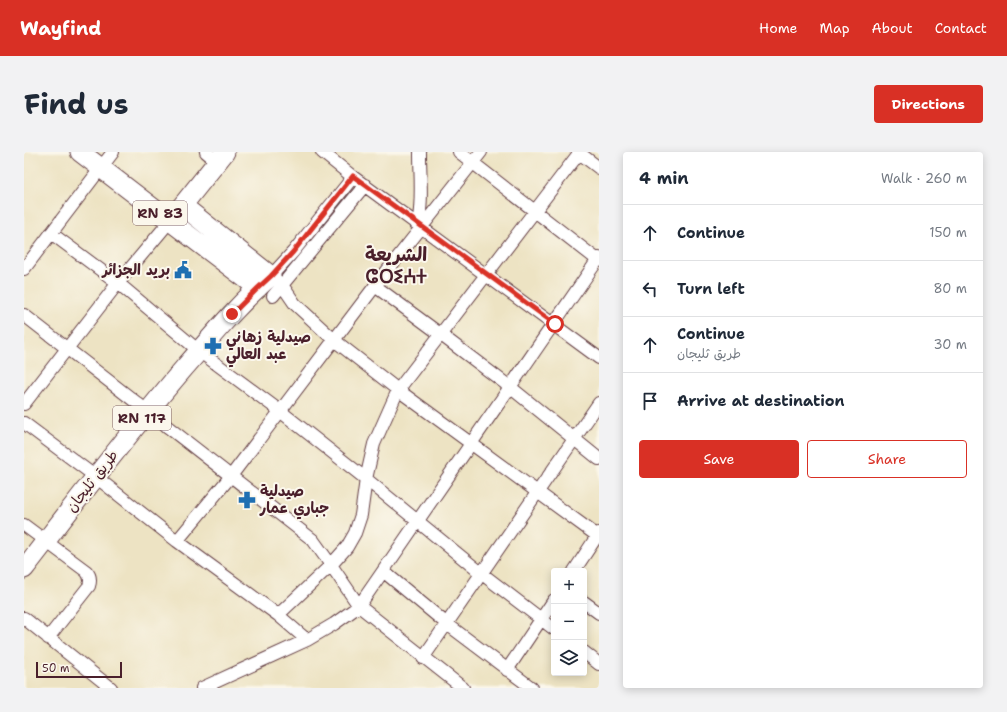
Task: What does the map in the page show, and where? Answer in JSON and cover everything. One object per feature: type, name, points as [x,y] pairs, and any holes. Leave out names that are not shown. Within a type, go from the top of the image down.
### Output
[{"type":"main road","name":"RN 83","points":[[80,152],[170,221],[183,206],[216,155]]},
{"type":"main road","points":[[183,206],[271,286]]},
{"type":"main road","points":[[170,221],[271,286]]},
{"type":"main road","name":"طريق ثليجان","points":[[24,569],[148,410],[199,351],[232,314],[271,286]]},
{"type":"street","points":[[24,269],[113,152]]},
{"type":"street","points":[[322,152],[335,156],[353,176],[599,358]]},
{"type":"street","points":[[419,225],[421,199],[420,152]]},
{"type":"street","points":[[202,688],[307,640],[334,624],[359,606],[599,260],[458,152]]},
{"type":"street","points":[[177,541],[231,476],[375,286],[419,225],[481,152]]},
{"type":"street","points":[[278,615],[332,565],[347,547],[355,533],[361,515],[366,479],[374,444],[398,390],[579,152],[599,168]]},
{"type":"street","points":[[271,286],[293,252],[353,176]]},
{"type":"street","points":[[271,286],[365,185]]},
{"type":"street","points":[[24,404],[118,283],[170,221]]},
{"type":"street","points":[[52,233],[118,283],[199,351],[280,411],[481,573],[551,627]]},
{"type":"street","points":[[271,286],[295,304],[334,340],[398,390],[598,535],[576,568]]},
{"type":"street","points":[[375,286],[510,387],[599,459]]},
{"type":"street","points":[[24,314],[313,540],[332,565],[359,606],[423,658],[463,688]]},
{"type":"street","points":[[423,658],[599,402]]},
{"type":"street","points":[[24,423],[96,477],[177,541],[278,615],[307,640]]},
{"type":"street","points":[[24,525],[86,571],[90,578],[89,586],[48,638]]},
{"type":"street","points":[[383,572],[447,624],[532,688]]},
{"type":"street","points":[[508,670],[551,604]]},
{"type":"street","points":[[587,604],[599,613]]},
{"type":"street","points":[[24,618],[111,688]]},
{"type":"street","points":[[587,654],[599,664]]},
{"type":"place","name":"بريد الجزائر","points":[[183,270]]},
{"type":"place","name":"صيدلية زهاني عبد العالي","points":[[213,346]]},
{"type":"place","name":"صيدلية جباري عمار","points":[[247,500]]},
{"type":"district","name":"الشريعة ⵛⵔⵉⵄⵜ","points":[[396,265]]},
{"type":"route","points":[[232,314],[293,252],[353,176],[555,324]]}]
